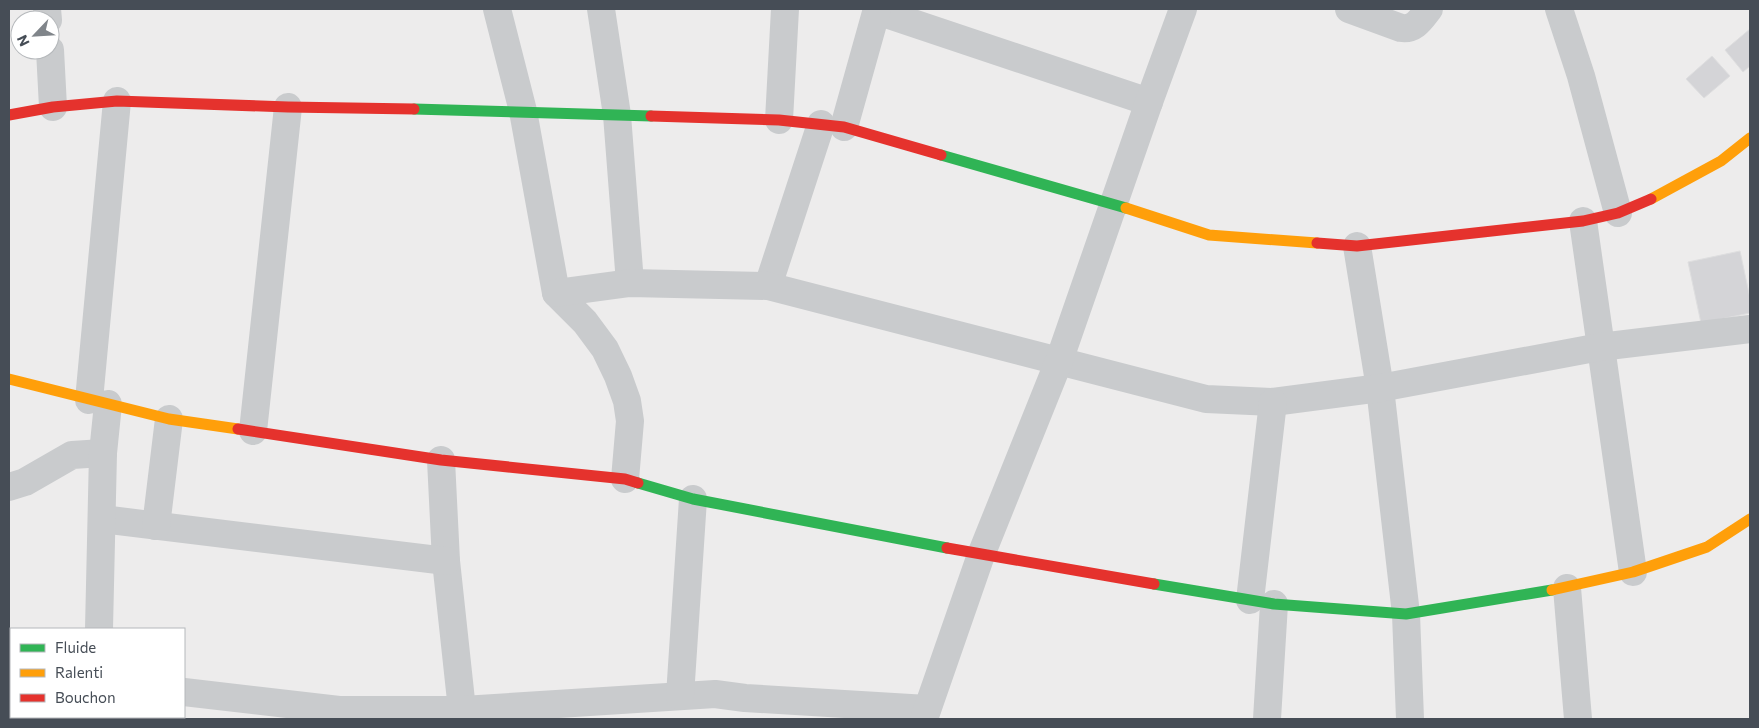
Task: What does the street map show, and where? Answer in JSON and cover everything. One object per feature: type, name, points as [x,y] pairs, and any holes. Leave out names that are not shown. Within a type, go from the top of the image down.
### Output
[{"type":"street","points":[[497,9],[523,111],[556,293],[585,322],[606,349],[627,401],[630,421],[625,480]]},
{"type":"street","points":[[601,9],[617,114],[630,283]]},
{"type":"street","points":[[779,120],[785,9]]},
{"type":"street","points":[[185,692],[324,709],[463,715],[579,711],[680,696],[715,694],[745,709],[926,714],[981,555],[1059,361],[1183,9]]},
{"type":"street","points":[[1349,9],[1407,29],[1418,23],[1429,9]]},
{"type":"street","points":[[1559,9],[1581,76],[1618,212]]},
{"type":"street","points":[[768,286],[877,10],[1149,102]]},
{"type":"street","points":[[51,60],[53,107]]},
{"type":"street","points":[[9,114],[53,107],[117,101],[288,107],[523,111],[779,120],[832,126],[1113,204],[1222,237],[1357,246],[1583,221],[1618,212],[1649,200],[1721,161],[1750,138]]},
{"type":"street","points":[[99,628],[103,453],[98,402],[117,101]]},
{"type":"street","points":[[253,431],[288,107]]},
{"type":"street","points":[[1583,221],[1633,572]]},
{"type":"street","points":[[1357,246],[1380,388],[1406,614],[1410,719]]},
{"type":"street","points":[[556,293],[630,283],[768,286],[1206,399],[1273,402],[1380,388],[1600,347],[1750,329]]},
{"type":"street","points":[[9,379],[169,418],[441,460],[625,480],[694,499],[981,555],[1262,602],[1406,614],[1567,588],[1633,572],[1706,547],[1750,520]]},
{"type":"street","points":[[1267,719],[1262,602],[1273,402]]},
{"type":"street","points":[[156,526],[169,418]]},
{"type":"street","points":[[9,487],[25,482],[72,456],[103,453]]},
{"type":"street","points":[[441,460],[446,561],[463,715]]},
{"type":"street","points":[[680,696],[694,499]]},
{"type":"street","points":[[102,519],[446,561]]},
{"type":"street","points":[[1567,588],[1578,719]]},
{"type":"building","points":[[1750,29],[1750,66],[1743,72],[1725,50]]},
{"type":"building","points":[[1712,56],[1730,76],[1704,98],[1686,79]]},
{"type":"building","points":[[1740,251],[1750,298],[1750,313],[1701,323],[1688,262]]},
{"type":"traffic: fast","points":[[414,109],[651,116]]},
{"type":"traffic: fast","points":[[941,155],[1126,208]]},
{"type":"traffic: fast","points":[[638,483],[693,499],[947,548]]},
{"type":"traffic: fast","points":[[1154,584],[1274,604],[1406,614],[1552,590]]},
{"type":"traffic: slow","points":[[1651,199],[1721,161],[1750,138]]},
{"type":"traffic: slow","points":[[1126,208],[1209,235],[1317,243]]},
{"type":"traffic: slow","points":[[9,379],[169,419],[238,429]]},
{"type":"traffic: slow","points":[[1552,590],[1633,572],[1707,547],[1750,519]]},
{"type":"traffic: jam","points":[[9,115],[53,107],[117,101],[414,109]]},
{"type":"traffic: jam","points":[[651,116],[779,120],[844,127],[941,155]]},
{"type":"traffic: jam","points":[[1317,243],[1357,246],[1583,221],[1618,213],[1651,199]]},
{"type":"traffic: jam","points":[[238,429],[441,460],[625,479],[638,483]]},
{"type":"traffic: jam","points":[[947,548],[1154,584]]}]
